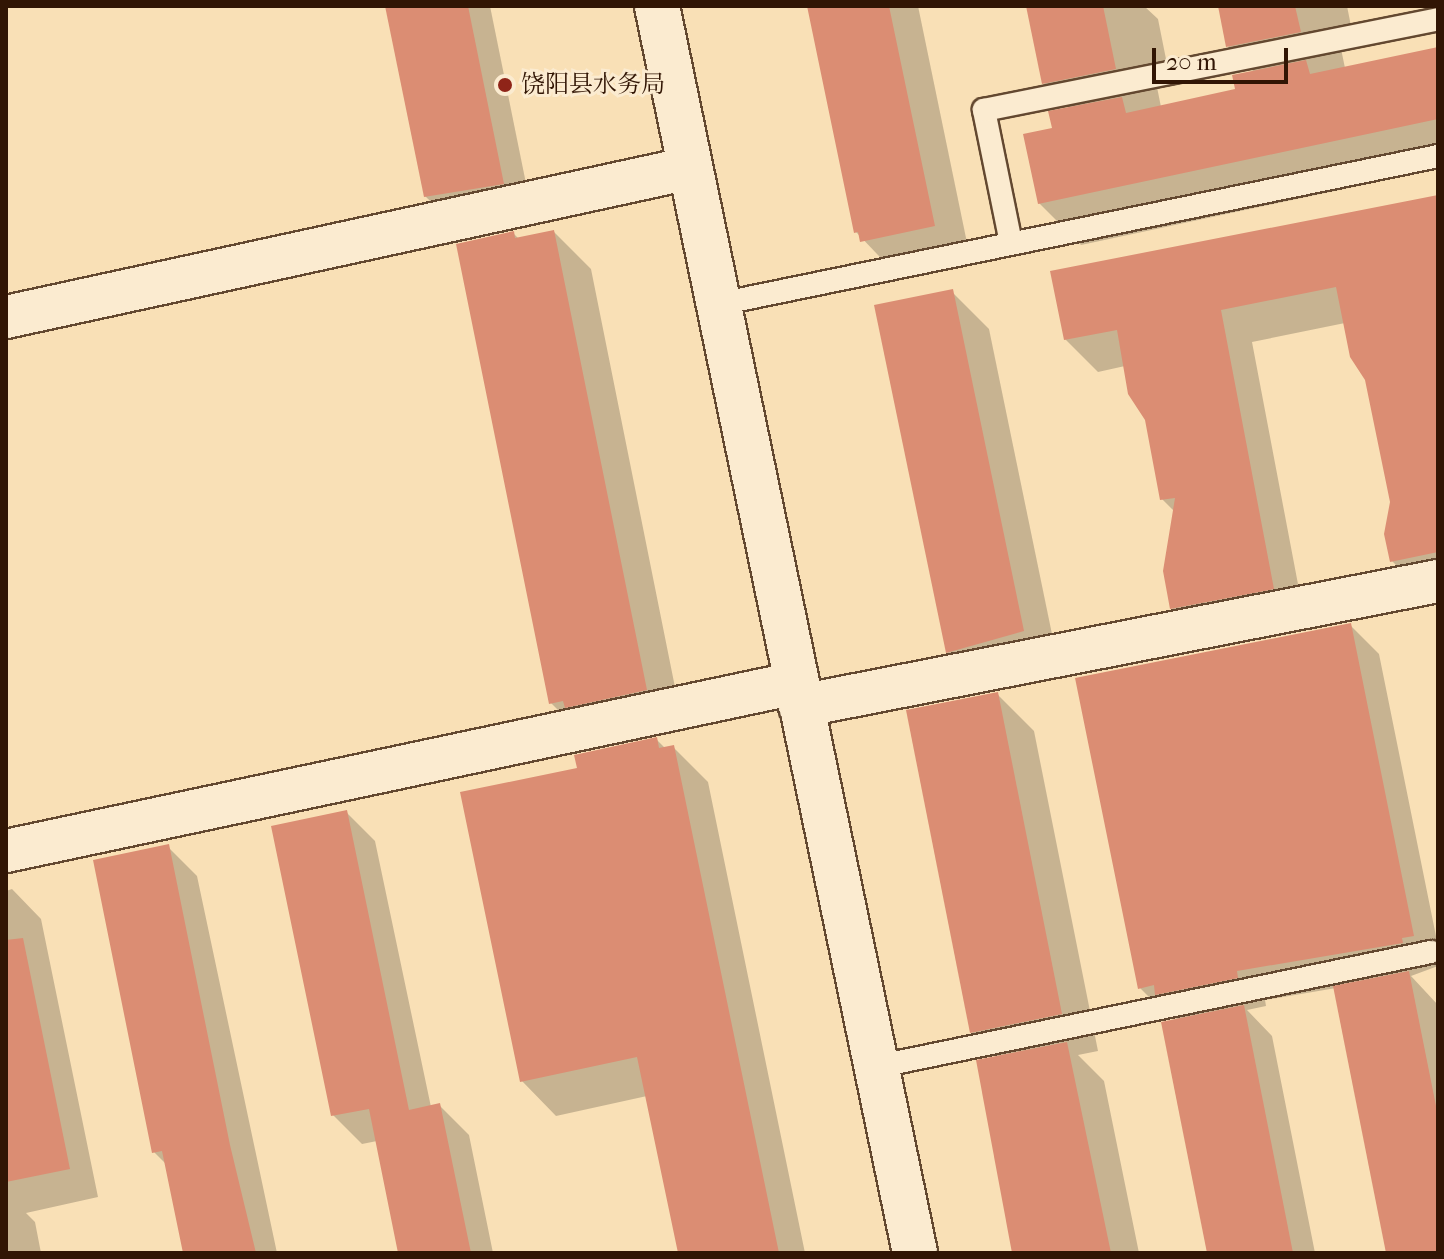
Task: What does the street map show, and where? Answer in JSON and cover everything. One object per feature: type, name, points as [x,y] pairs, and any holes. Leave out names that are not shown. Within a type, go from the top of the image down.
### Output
[{"type":"street","points":[[657,6],[915,1253]]},
{"type":"street","points":[[6,317],[690,168]]},
{"type":"street","points":[[6,851],[798,695],[1438,581]]},
{"type":"lane","points":[[1011,243],[984,110],[1438,19]]},
{"type":"lane","points":[[719,304],[1438,156]]},
{"type":"lane","points":[[875,1067],[1431,952]]},
{"type":"building","points":[[385,6],[468,6],[504,184],[424,197]]},
{"type":"building","points":[[807,6],[889,6],[935,226],[860,242],[858,232],[854,233]]},
{"type":"building","points":[[1026,6],[1103,6],[1116,69],[1042,84]]},
{"type":"building","points":[[1218,6],[1295,6],[1301,32],[1226,47]]},
{"type":"building","points":[[1438,47],[1438,119],[1038,204],[1023,134],[1052,128],[1048,111],[1122,97],[1126,113],[1235,89],[1232,75],[1306,60],[1310,74]]},
{"type":"building","points":[[1438,195],[1438,552],[1390,562],[1384,534],[1390,502],[1365,380],[1350,357],[1336,287],[1221,310],[1274,589],[1170,609],[1163,571],[1175,498],[1160,500],[1145,420],[1128,394],[1117,330],[1064,340],[1050,271]]},
{"type":"building","points":[[554,230],[647,690],[565,708],[563,701],[549,704],[456,244],[514,231],[515,238]]},
{"type":"building","points":[[953,289],[1024,631],[946,653],[874,305]]},
{"type":"building","points":[[1351,623],[1414,936],[1402,938],[1403,943],[1237,971],[1238,978],[1155,995],[1154,985],[1138,989],[1075,678]]},
{"type":"building","points":[[998,692],[1062,1014],[970,1033],[906,710]]},
{"type":"building","points":[[657,737],[659,748],[674,745],[779,1253],[678,1253],[637,1057],[520,1082],[460,792],[577,768],[574,755]]},
{"type":"building","points":[[347,810],[409,1110],[440,1103],[471,1253],[398,1253],[369,1109],[331,1116],[271,826]]},
{"type":"building","points":[[169,844],[230,1145],[256,1253],[183,1253],[162,1151],[152,1153],[93,860]]},
{"type":"building","points":[[23,938],[70,1169],[6,1182],[6,940]]},
{"type":"building","points":[[1409,971],[1438,1116],[1438,1253],[1386,1253],[1333,986]]},
{"type":"building","points":[[1244,1005],[1293,1253],[1207,1253],[1161,1022]]},
{"type":"building","points":[[1067,1042],[1111,1253],[1012,1253],[976,1060]]},
{"type":"place","name":"饶阳县水务局","points":[[505,85]]}]
